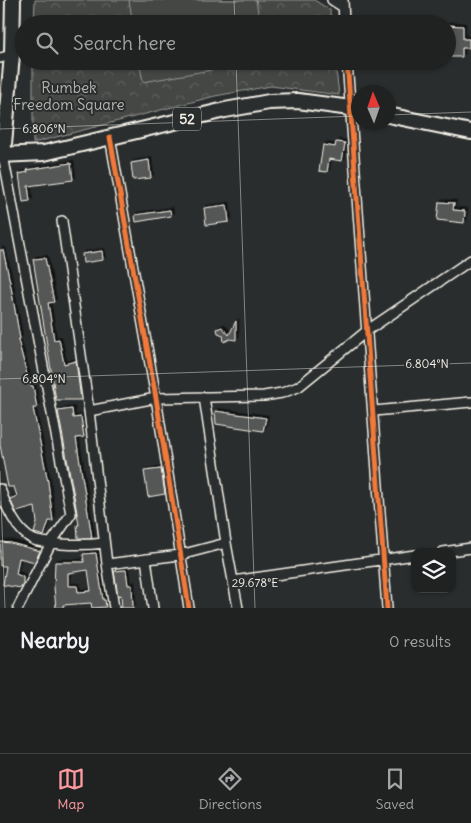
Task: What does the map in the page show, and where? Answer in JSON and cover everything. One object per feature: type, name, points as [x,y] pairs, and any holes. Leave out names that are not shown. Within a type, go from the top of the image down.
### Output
[{"type":"main road","points":[[2,155],[6,57],[13,0]]},
{"type":"main road","name":"52","points":[[2,155],[44,153],[225,110],[269,102],[298,101],[351,108]]},
{"type":"main road","points":[[396,117],[471,132]]},
{"type":"street","points":[[332,0],[343,4]]},
{"type":"street","points":[[348,70],[351,88]]},
{"type":"street","points":[[355,130],[387,608]]},
{"type":"street","points":[[110,137],[156,398],[189,608]]},
{"type":"street","points":[[2,155],[71,514],[51,543],[18,608]]},
{"type":"street","points":[[62,221],[114,608]]},
{"type":"street","points":[[89,412],[156,398],[264,396],[282,393],[298,387],[368,330],[471,260]]},
{"type":"street","points":[[204,397],[226,543],[238,608]]},
{"type":"street","points":[[374,411],[471,402]]},
{"type":"street","points":[[0,489],[16,523],[25,534],[34,540],[84,546],[104,543]]},
{"type":"street","points":[[107,564],[180,555],[226,543]]},
{"type":"street","points":[[456,550],[471,548]]},
{"type":"street","points":[[233,581],[411,556]]},
{"type":"street","points":[[146,559],[153,608]]},
{"type":"green space","points":[[35,0],[314,0],[330,10],[330,15],[34,15]]},
{"type":"green space","points":[[129,0],[256,0],[258,15],[132,15]]},
{"type":"green space","name":"Rumbek Freedom Square","points":[[33,70],[336,70],[339,95],[271,86],[215,96],[33,143]]},
{"type":"green space","points":[[141,70],[211,70],[143,82]]},
{"type":"building","points":[[456,26],[463,26],[463,39],[469,39],[469,48],[462,48],[462,57],[456,57]]},
{"type":"building","points":[[336,142],[345,143],[342,161],[329,159],[327,172],[319,171],[323,145],[335,147]]},
{"type":"building","points":[[149,160],[151,178],[133,180],[131,163]]},
{"type":"building","points":[[71,163],[73,180],[28,186],[30,201],[23,202],[19,174],[28,172],[27,170]]},
{"type":"building","points":[[439,202],[454,203],[453,210],[465,211],[464,223],[437,220]]},
{"type":"building","points":[[227,205],[229,222],[206,225],[204,208]]},
{"type":"building","points":[[170,210],[171,216],[136,222],[135,215]]},
{"type":"building","points":[[0,250],[3,250],[11,287],[20,339],[18,340],[30,386],[33,386],[37,408],[33,408],[48,482],[53,521],[49,521],[44,536],[34,533],[37,523],[35,507],[16,512],[14,508],[10,499],[17,496],[14,487],[8,487],[0,445]]},
{"type":"building","points":[[102,251],[103,260],[83,263],[82,254]]},
{"type":"building","points":[[45,258],[54,302],[48,303],[54,340],[59,339],[64,364],[76,361],[81,400],[56,400],[33,259]]},
{"type":"building","points":[[236,321],[236,340],[230,339],[224,342],[223,335],[218,333],[217,329],[222,327],[229,335]]},
{"type":"building","points":[[72,409],[73,418],[81,417],[84,437],[76,438],[92,538],[78,538],[77,525],[79,525],[58,411]]},
{"type":"building","points":[[215,411],[266,418],[263,431],[216,424]]},
{"type":"building","points":[[161,469],[165,494],[148,497],[144,471]]},
{"type":"building","points":[[0,542],[40,551],[35,562],[19,558],[16,574],[23,577],[21,588],[3,585],[6,566],[0,566]]},
{"type":"building","points":[[96,553],[103,600],[105,600],[106,607],[92,608],[91,603],[63,605],[63,608],[56,608],[54,587],[55,562],[84,562],[83,554]],"holes":[[[88,570],[91,591],[78,592],[77,586],[68,586],[68,573]]]},
{"type":"building","points":[[126,570],[128,585],[132,585],[133,608],[122,608],[121,595],[118,596],[114,571]]},
{"type":"cycle path","points":[[348,70],[387,608]]},
{"type":"cycle path","points":[[110,137],[156,398],[189,608]]}]
